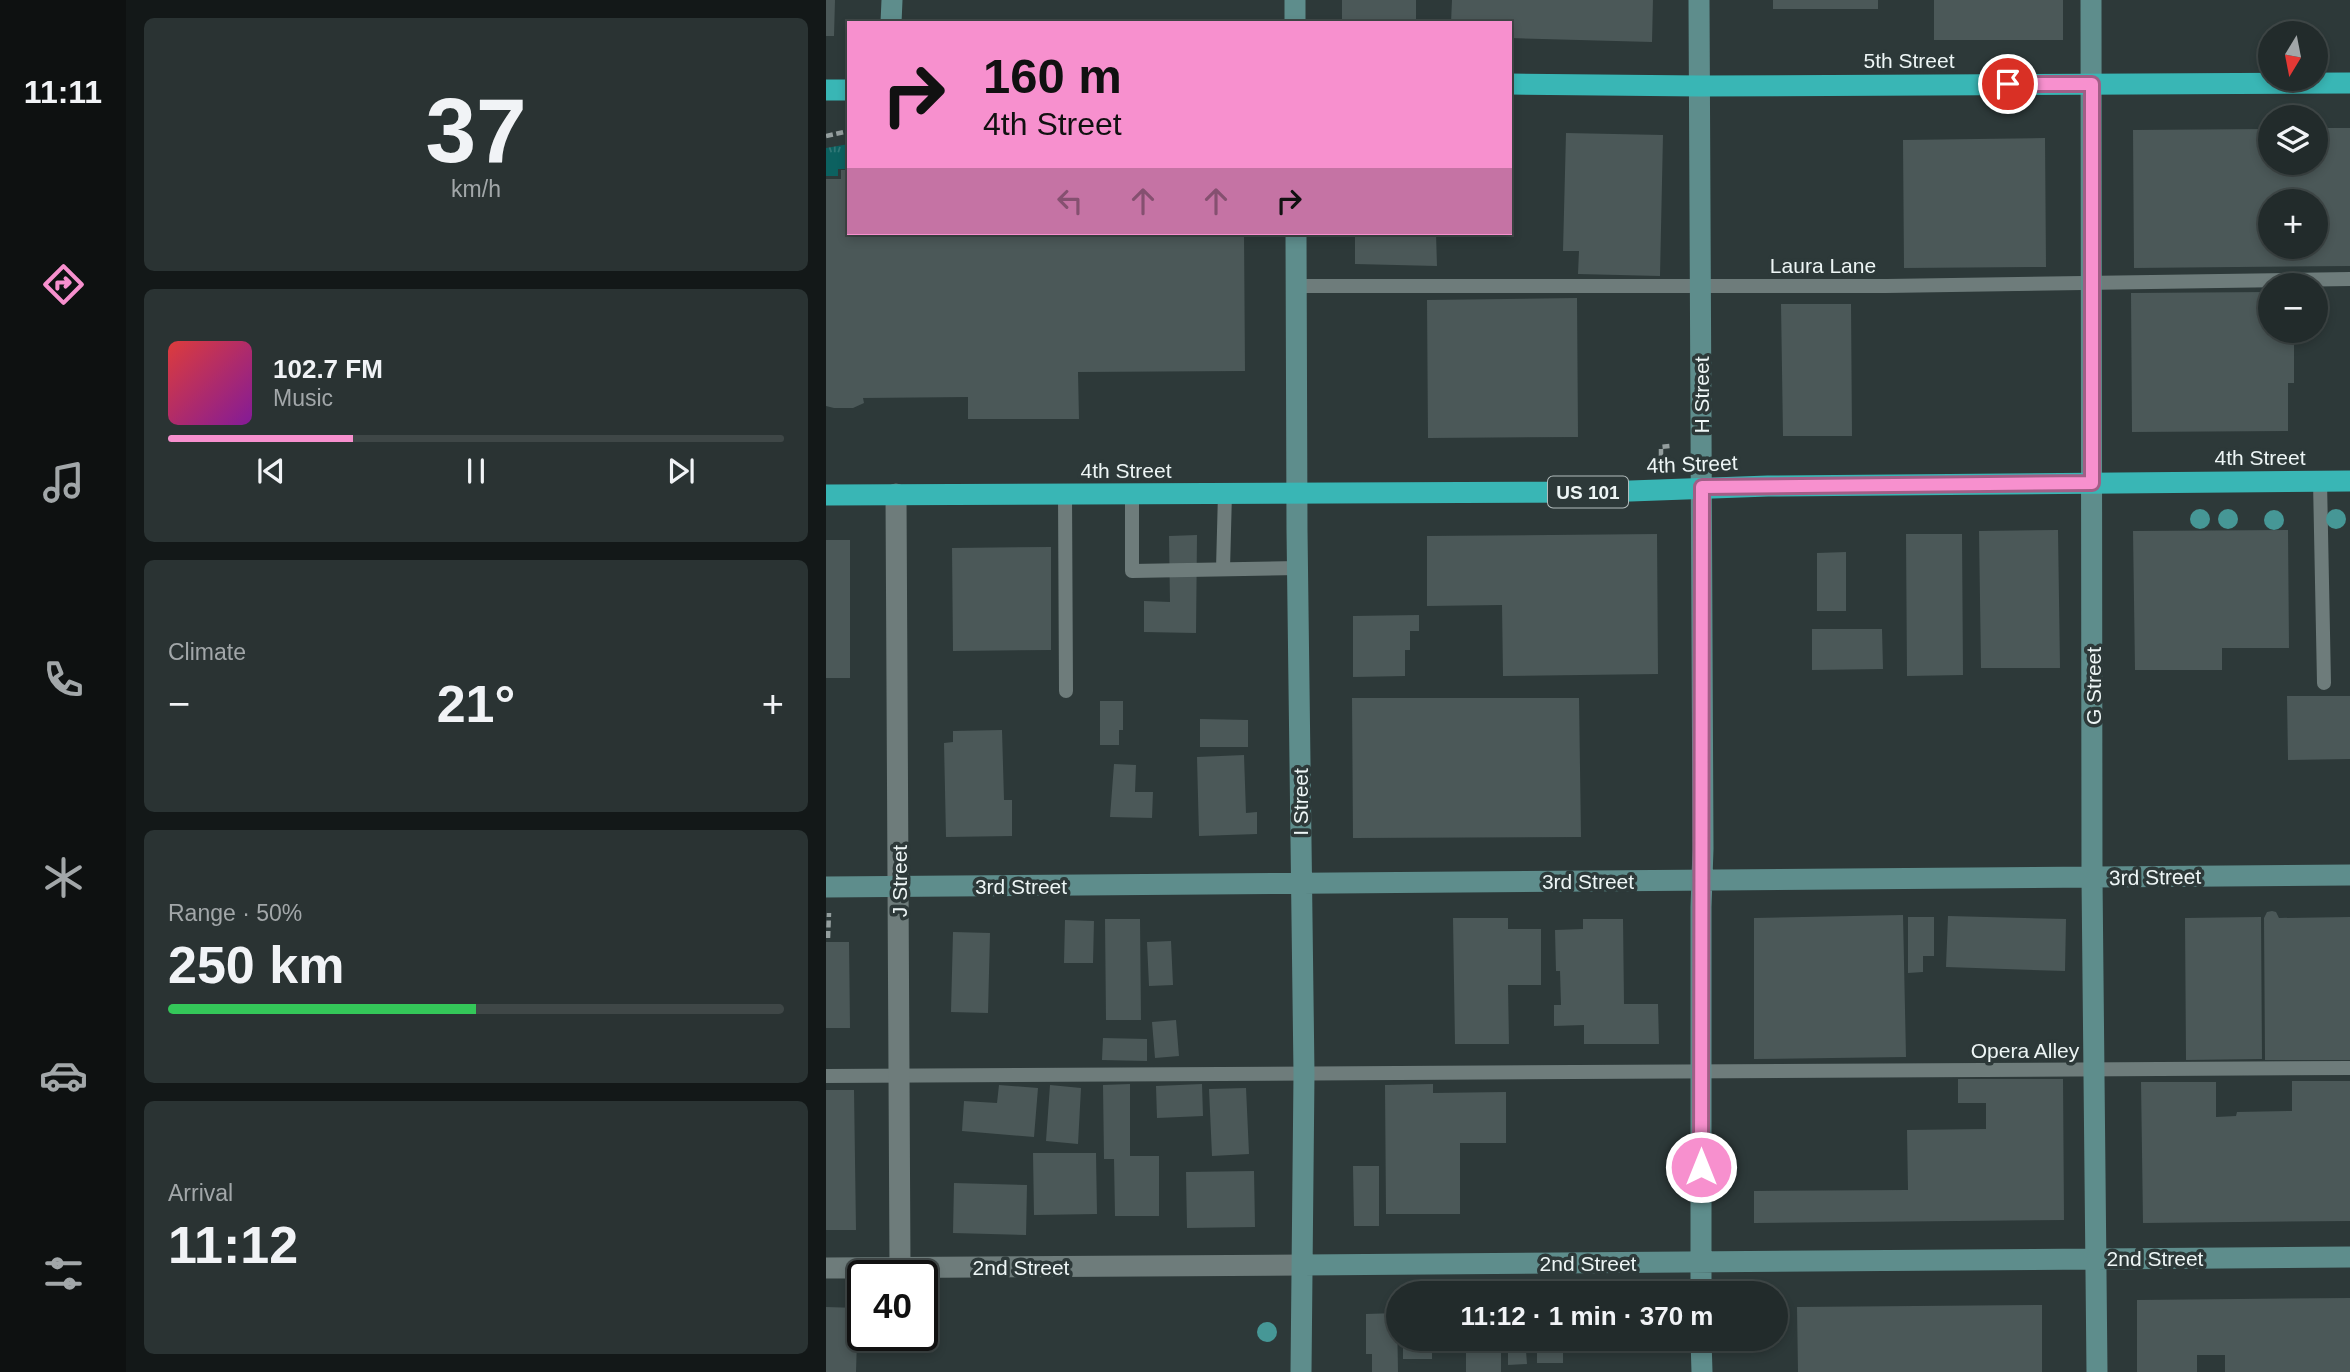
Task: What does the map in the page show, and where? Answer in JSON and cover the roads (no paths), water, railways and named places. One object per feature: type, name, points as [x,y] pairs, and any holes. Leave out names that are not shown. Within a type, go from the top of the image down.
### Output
[{"type":"highway","name":"5th Street","points":[[1512,85],[2350,83]]},
{"type":"highway","points":[[826,90],[847,90]]},
{"type":"highway","name":"4th Street","points":[[826,495],[1603,492],[1702,487],[2350,481]]},
{"type":"street","points":[[891,21],[892,0]]},
{"type":"street","points":[[1295,0],[1295,21]]},
{"type":"street","name":"H Street","points":[[1699,0],[1702,487],[1701,1281]]},
{"type":"street","name":"G Street","points":[[2091,0],[2092,878],[2096,1372]]},
{"type":"street","name":"I Street","points":[[1296,235],[1296,493],[1304,1074],[1301,1372]]},
{"type":"street","name":"J Street","points":[[897,494],[900,1260]]},
{"type":"street","name":"3rd Street","points":[[826,887],[2350,875]]},
{"type":"street","name":"2nd Street","points":[[938,1268],[2350,1256]]},
{"type":"street","name":"2nd Street","points":[[826,1268],[847,1268]]},
{"type":"street","points":[[1702,1351],[1702,1372]]},
{"type":"lane","name":"Laura Lane","points":[[1296,286],[1886,286],[2350,279]]},
{"type":"lane","points":[[2320,481],[2323,683]]},
{"type":"lane","points":[[1223,569],[1225,493]]},
{"type":"lane","points":[[1132,494],[1132,571],[1298,568]]},
{"type":"lane","points":[[1065,495],[1066,691]]},
{"type":"lane","name":"Opera Alley","points":[[826,1076],[2350,1068]]}]
